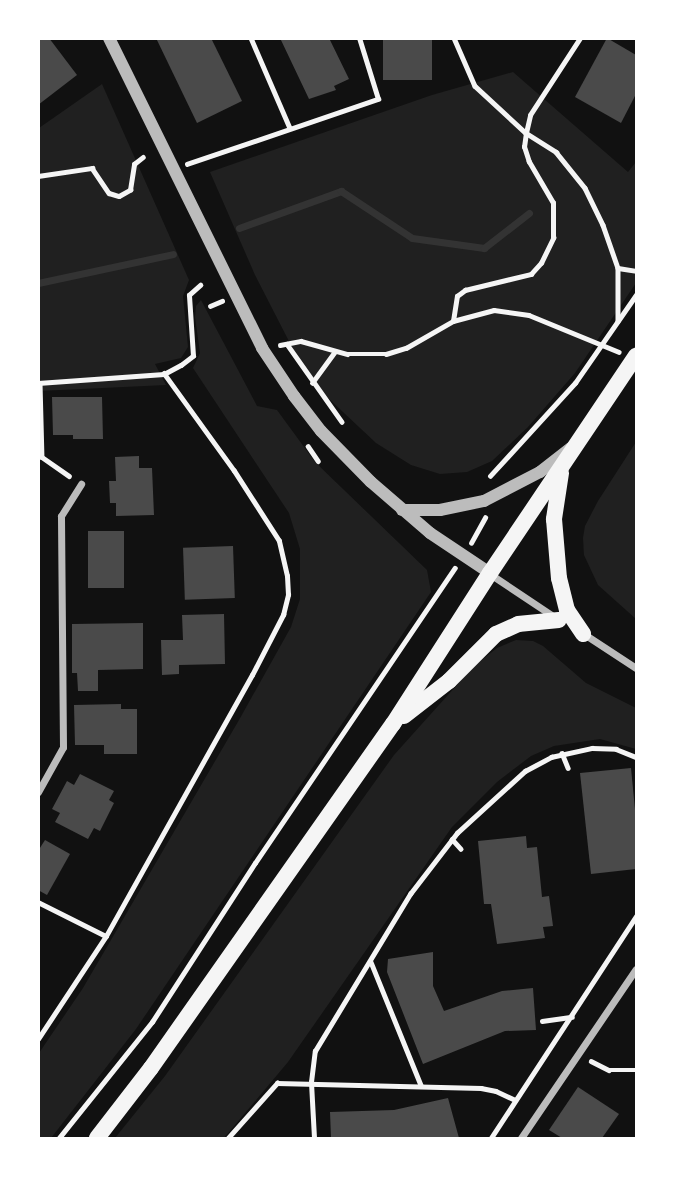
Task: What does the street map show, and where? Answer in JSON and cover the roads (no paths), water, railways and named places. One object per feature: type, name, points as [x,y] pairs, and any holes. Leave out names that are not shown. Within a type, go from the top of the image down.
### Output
[{"type":"main road","points":[[97,1139],[167,1046],[393,724],[579,441],[630,355]]},
{"type":"main road","points":[[562,467],[554,519],[559,578],[567,610],[583,634]]},
{"type":"main road","points":[[393,724],[449,681],[496,634],[518,624],[559,620]]},
{"type":"street","points":[[109,38],[262,348],[321,431],[402,510],[463,556],[636,668]]},
{"type":"street","points":[[402,510],[440,510],[484,501],[540,472],[579,441]]},
{"type":"street","points":[[38,792],[63,747],[61,516],[81,484]]},
{"type":"street","points":[[521,1139],[636,969]]},
{"type":"waterway","points":[[239,228],[341,191],[412,238],[484,248],[529,213]]},
{"type":"waterway","points":[[38,283],[173,254]]}]
